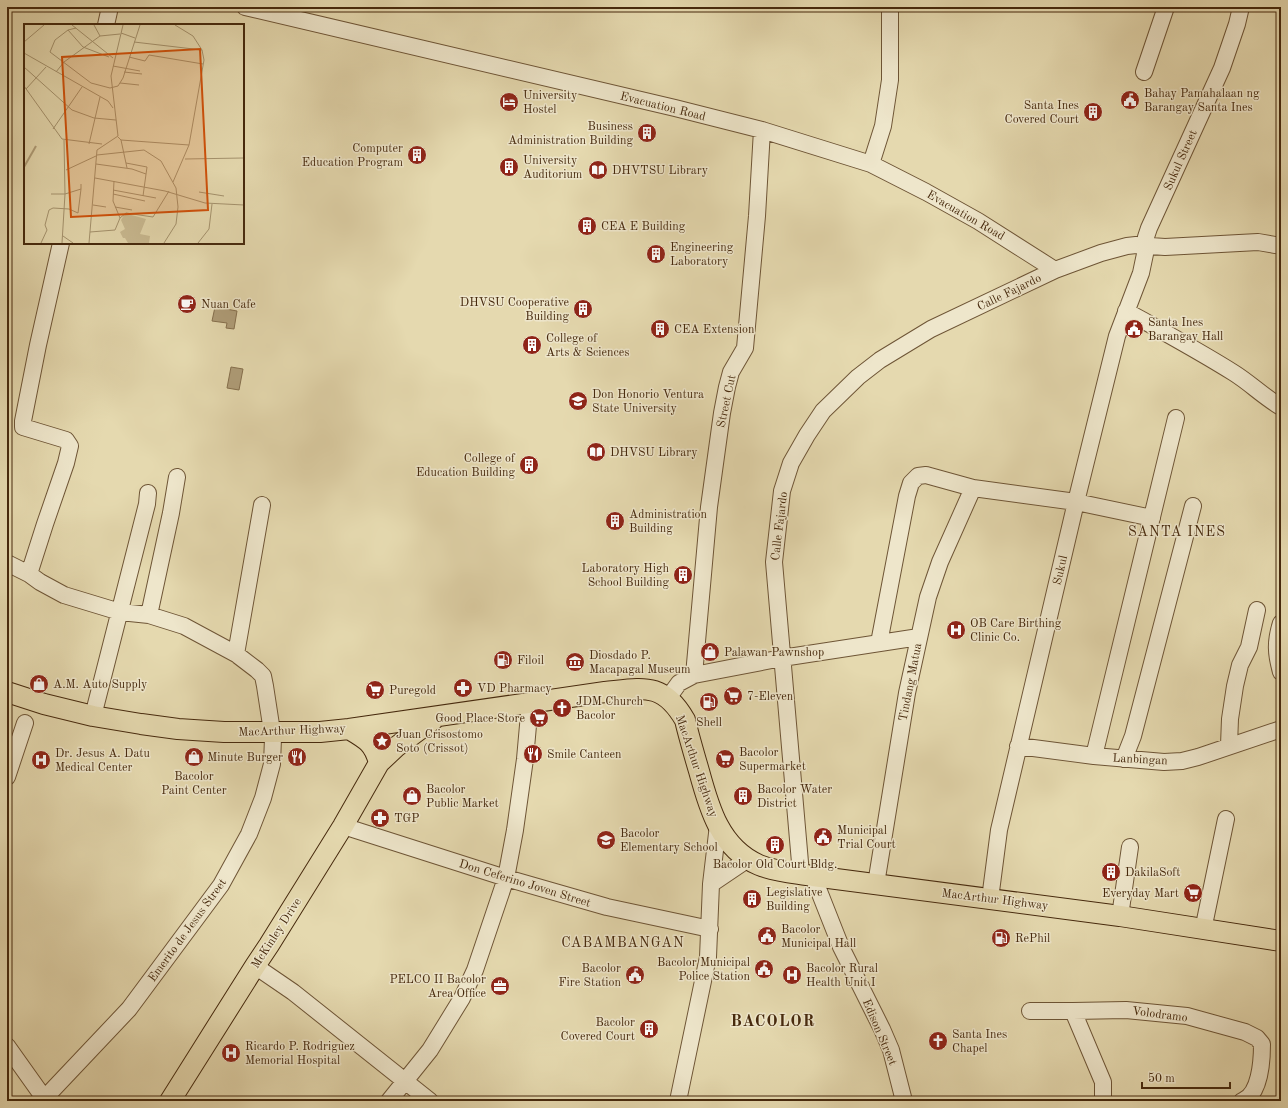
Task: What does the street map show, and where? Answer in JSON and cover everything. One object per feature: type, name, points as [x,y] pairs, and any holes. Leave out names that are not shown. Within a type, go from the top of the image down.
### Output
[{"type":"main road","name":"MacArthur Highway","points":[[7,692],[36,702],[93,716],[178,729],[224,732],[320,732],[633,689],[658,692],[668,698],[685,720],[711,812],[727,841],[737,851],[760,865],[807,875],[1120,916],[1203,930],[1281,940]]},
{"type":"main road","name":"McKinley Drive","points":[[170,1101],[255,966],[270,945],[343,826],[379,763],[396,747],[435,717]]},
{"type":"main road","points":[[349,729],[370,742],[379,763]]},
{"type":"street","points":[[106,24],[110,7]]},
{"type":"street","name":"Evacuation Road","points":[[245,7],[762,130],[871,164],[971,217],[1055,270]]},
{"type":"street","points":[[871,164],[883,126],[890,80],[890,7]]},
{"type":"street","points":[[1144,72],[1166,7]]},
{"type":"street","name":"Sukul Street","points":[[1145,246],[1146,237],[1152,220],[1222,68],[1237,24],[1241,7]]},
{"type":"street","name":"Street Cut","points":[[694,675],[709,507],[722,413],[731,372],[745,348],[757,216],[762,130]]},
{"type":"street","name":"Calle Fajardo","points":[[807,875],[782,658],[774,562],[782,491],[791,463],[806,435],[823,411],[858,377],[880,360],[903,346],[931,329],[1055,270],[1127,246],[1165,247],[1258,242],[1281,246]]},
{"type":"street","points":[[29,574],[66,463],[70,446],[66,440],[23,427],[38,345],[61,244]]},
{"type":"street","name":"Sukul","points":[[990,899],[999,830],[1018,746],[1117,336],[1141,273],[1145,246]]},
{"type":"street","points":[[1126,311],[1191,347],[1235,374],[1265,397],[1281,407]]},
{"type":"street","points":[[1094,756],[1176,418]]},
{"type":"street","points":[[879,643],[907,496],[911,483],[918,476],[926,475],[973,488],[1076,502],[1152,518]]},
{"type":"street","points":[[149,615],[171,513],[177,477]]},
{"type":"street","name":"Tindang Matua","points":[[876,884],[907,693],[928,597],[940,562],[973,488]]},
{"type":"street","points":[[93,716],[147,504],[148,493]]},
{"type":"street","points":[[236,654],[262,505]]},
{"type":"street","points":[[1124,759],[1133,736],[1193,506]]},
{"type":"street","name":"Emerito de Jesus Street","points":[[7,563],[64,595],[120,612],[149,615],[184,626],[236,654],[263,676],[273,732],[272,764],[263,798],[249,834],[221,885],[129,1009],[45,1100]]},
{"type":"street","points":[[1229,745],[1230,719],[1235,686],[1240,665],[1249,647],[1257,610]]},
{"type":"street","points":[[1281,623],[1277,635],[1276,649],[1281,672]]},
{"type":"street","points":[[668,698],[679,683],[694,675],[782,658],[919,637]]},
{"type":"street","points":[[7,777],[25,723],[36,702]]},
{"type":"street","points":[[389,1101],[430,1050],[462,998],[475,970],[506,878],[516,823],[525,759],[530,703]]},
{"type":"street","points":[[7,744],[25,723]]},
{"type":"street","name":"Lanbingan","points":[[1018,746],[1124,759],[1164,762],[1182,761],[1281,729]]},
{"type":"street","points":[[1203,930],[1226,819]]},
{"type":"street","points":[[678,1101],[708,957],[711,884],[718,825]]},
{"type":"street","name":"Don Ceferino Joven Street","points":[[343,826],[506,878],[607,907],[710,928]]},
{"type":"street","points":[[1120,916],[1130,847]]},
{"type":"street","points":[[711,884],[748,859]]},
{"type":"street","name":"Edison Street","points":[[807,875],[840,947],[882,1029],[891,1050],[904,1101]]},
{"type":"street","points":[[255,966],[293,992],[430,1101]]},
{"type":"street","name":"Volodramo","points":[[1030,1011],[1126,1010],[1187,1016],[1245,1032],[1257,1038],[1262,1044],[1262,1058],[1260,1072],[1252,1094],[1242,1101]]},
{"type":"street","points":[[1073,1011],[1103,1082],[1103,1101]]},
{"type":"street","points":[[7,1046],[45,1100]]},
{"type":"shaded area","points":[[215,307],[237,311],[234,329],[226,328],[227,323],[212,321]]},
{"type":"shaded area","points":[[231,367],[243,369],[239,390],[227,388]]},
{"type":"place","name":"Bahay Pamahalaan ng Barangay Santa Ines","points":[[1130,100]]},
{"type":"place","name":"University Hostel","points":[[509,102]]},
{"type":"place","name":"Santa Ines Covered Court","points":[[1093,112]]},
{"type":"place","name":"Business Administration Building","points":[[647,133]]},
{"type":"place","name":"Computer Education Program","points":[[417,155]]},
{"type":"place","name":"University Auditorium","points":[[509,167]]},
{"type":"place","name":"DHVTSU Library","points":[[598,170]]},
{"type":"place","name":"CEA E Building","points":[[587,226]]},
{"type":"place","name":"Engineering Laboratory","points":[[656,254]]},
{"type":"place","name":"Nuan Cafe","points":[[187,304]]},
{"type":"place","name":"DHVSU Cooperative Building","points":[[583,309]]},
{"type":"place","name":"CEA Extension","points":[[660,329]]},
{"type":"place","name":"Santa Ines Barangay Hall","points":[[1134,329]]},
{"type":"place","name":"College of Arts & Sciences","points":[[532,345]]},
{"type":"place","name":"Don Honorio Ventura State University","points":[[578,401]]},
{"type":"place","name":"DHVSU Library","points":[[596,452]]},
{"type":"place","name":"College of Education Building","points":[[529,465]]},
{"type":"place","name":"Administration Building","points":[[615,521]]},
{"type":"place","name":"Laboratory High School Building","points":[[683,575]]},
{"type":"place","name":"OB Care Birthing Clinic Co.","points":[[956,630]]},
{"type":"place","name":"Palawan Pawnshop","points":[[710,652]]},
{"type":"place","name":"Filoil","points":[[503,660]]},
{"type":"place","name":"Diosdado P. Macapagal Museum","points":[[575,662]]},
{"type":"place","name":"A.M. Auto Supply","points":[[39,684]]},
{"type":"place","name":"VD Pharmacy","points":[[463,688]]},
{"type":"place","name":"Puregold","points":[[375,690]]},
{"type":"place","name":"7-Eleven","points":[[733,696]]},
{"type":"place","name":"Shell","points":[[709,702]]},
{"type":"place","name":"JDM Church Bacolor","points":[[562,708]]},
{"type":"place","name":"Good Place Store","points":[[539,718]]},
{"type":"place","name":"Juan Crisostomo Soto (Crissot)","points":[[382,741]]},
{"type":"place","name":"Smile Canteen","points":[[533,754]]},
{"type":"place","name":"Bacolor Paint Center","points":[[194,757]]},
{"type":"place","name":"Minute Burger","points":[[297,757]]},
{"type":"place","name":"Bacolor Supermarket","points":[[725,759]]},
{"type":"place","name":"Dr. Jesus A. Datu Medical Center","points":[[41,760]]},
{"type":"place","name":"Bacolor Public Market","points":[[412,796]]},
{"type":"place","name":"Bacolor Water District","points":[[743,796]]},
{"type":"place","name":"TGP","points":[[380,818]]},
{"type":"place","name":"Municipal Trial Court","points":[[823,837]]},
{"type":"place","name":"Bacolor Elementary School","points":[[606,840]]},
{"type":"place","name":"Bacolor Old Court Bldg.","points":[[775,845]]},
{"type":"place","name":"DakilaSoft","points":[[1111,872]]},
{"type":"place","name":"Everyday Mart","points":[[1193,893]]},
{"type":"place","name":"Legislative Building","points":[[752,899]]},
{"type":"place","name":"Bacolor Municipal Hall","points":[[767,936]]},
{"type":"place","name":"RePhil","points":[[1001,938]]},
{"type":"place","name":"Bacolor Municipal Police Station","points":[[764,969]]},
{"type":"place","name":"Bacolor Fire Station","points":[[635,975]]},
{"type":"place","name":"Bacolor Rural Health Unit I","points":[[792,975]]},
{"type":"place","name":"PELCO II Bacolor Area Office","points":[[500,986]]},
{"type":"place","name":"Bacolor Covered Court","points":[[649,1029]]},
{"type":"place","name":"Santa Ines Chapel","points":[[938,1041]]},
{"type":"place","name":"Ricardo P. Rodriguez Memorial Hospital","points":[[231,1053]]},
{"type":"district","name":"SANTA INES","points":[[1177,531]]},
{"type":"district","name":"CABAMBANGAN","points":[[623,942]]},
{"type":"district","name":"BACOLOR","points":[[773,1020]]}]
